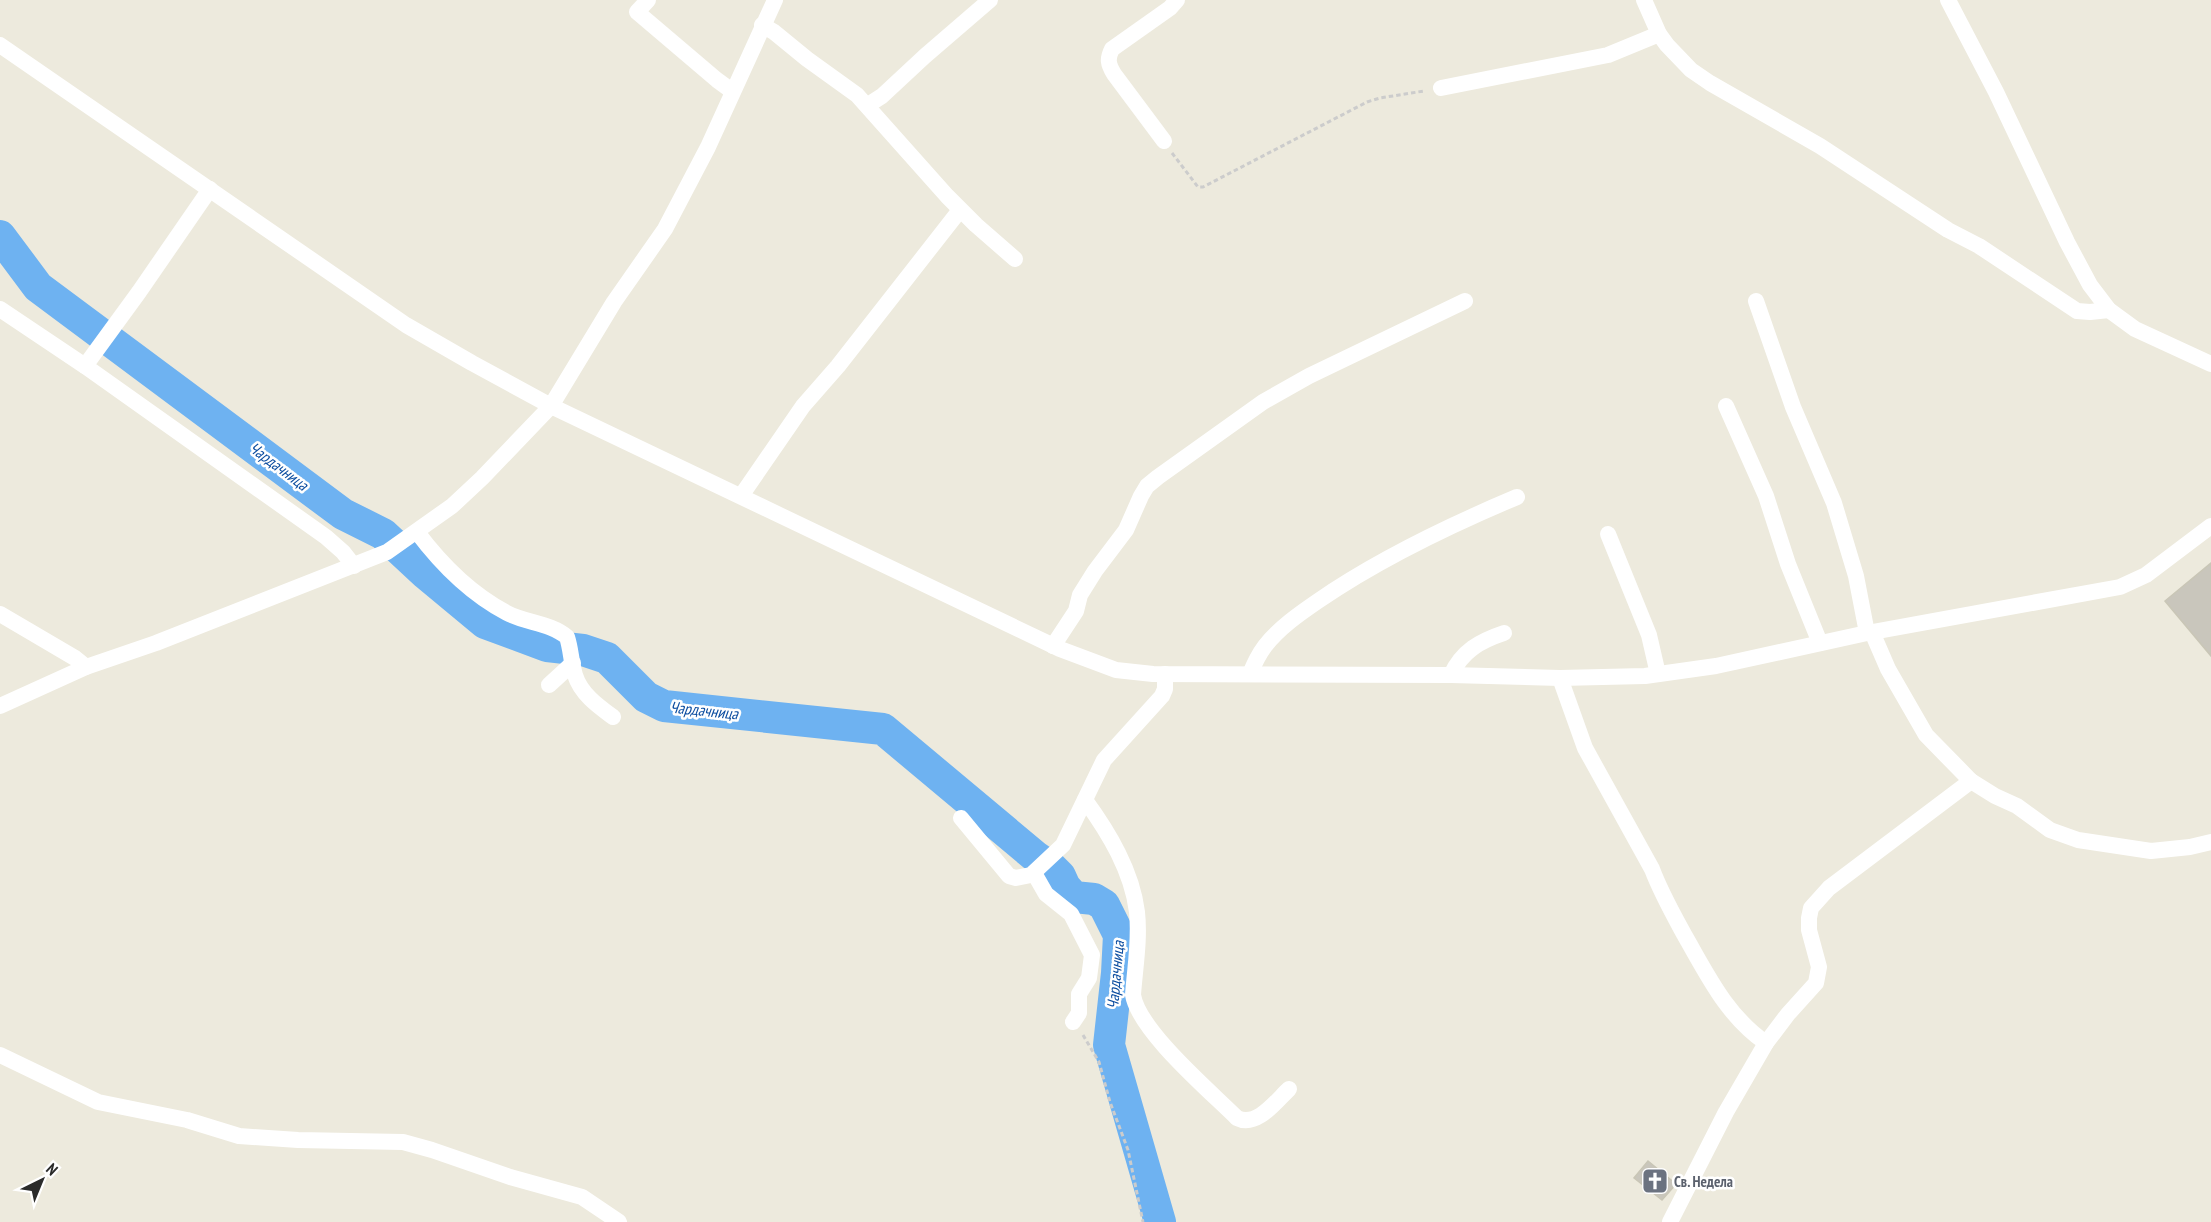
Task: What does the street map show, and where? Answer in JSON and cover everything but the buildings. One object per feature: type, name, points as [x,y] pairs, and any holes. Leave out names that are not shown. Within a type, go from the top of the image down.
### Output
[{"type":"street","points":[[648,0],[637,12],[717,81],[732,91]]},
{"type":"street","points":[[0,706],[86,668],[156,643],[387,552],[452,506],[551,406],[614,302],[665,229],[708,147],[774,0]]},
{"type":"street","points":[[868,105],[882,96],[990,0]]},
{"type":"street","points":[[1164,141],[1114,74],[1108,64],[1108,56],[1112,49],[1170,8],[1177,0]]},
{"type":"street","points":[[1644,0],[1659,34],[1677,57],[1710,83],[1820,146],[2077,311],[2109,310]]},
{"type":"street","points":[[1948,0],[1996,92],[2067,242],[2090,285],[2109,310],[2135,329],[2211,364]]},
{"type":"street","points":[[762,25],[794,46],[868,105],[922,170],[960,210],[1016,259]]},
{"type":"street","points":[[1441,88],[1608,55],[1659,34]]},
{"type":"street","points":[[0,45],[406,325],[472,363],[551,406],[1053,645],[1116,670],[1165,674],[1451,675],[1560,678],[1658,674],[1716,666],[1870,632],[2120,588],[2146,575],[2211,526]]},
{"type":"street","points":[[86,366],[210,189]]},
{"type":"street","points":[[741,496],[803,406],[838,366],[960,210]]},
{"type":"street","points":[[1053,645],[1076,611],[1080,595],[1085,587],[1126,530],[1141,496],[1158,477],[1263,402],[1309,376],[1465,301]]},
{"type":"street","points":[[1756,301],[1793,407],[1834,503],[1870,632],[1888,669],[1926,735],[1971,781],[2017,806],[2050,830],[2078,840],[2151,851],[2190,847],[2211,842]]},
{"type":"street","points":[[0,309],[86,366],[326,537],[343,552],[354,566]]},
{"type":"street","points":[[1726,406],[1766,496],[1788,564],[1821,643]]},
{"type":"street","points":[[1250,674],[1265,646],[1278,632],[1334,590],[1430,537],[1516,497]]},
{"type":"street","points":[[1608,534],[1649,635],[1658,674]]},
{"type":"street","points":[[411,537],[483,597],[507,613],[562,632],[567,637],[580,687],[596,705],[613,717]]},
{"type":"street","points":[[0,614],[75,658],[86,668]]},
{"type":"street","points":[[1451,675],[1457,663],[1473,646],[1504,633]]},
{"type":"street","points":[[549,685],[571,653]]},
{"type":"street","points":[[961,818],[1009,876],[1025,877],[1042,866],[1063,845],[1104,760],[1162,696],[1165,689],[1165,674]]},
{"type":"street","points":[[1560,678],[1585,748],[1647,859],[1659,888],[1714,989],[1734,1015],[1766,1043]]},
{"type":"street","points":[[1674,1220],[1726,1112],[1766,1043],[1816,983],[1819,976],[1817,956],[1809,930],[1811,908],[1829,888],[1971,781]]},
{"type":"street","points":[[1085,800],[1109,834],[1134,894],[1137,937],[1133,995],[1134,1004],[1144,1019],[1162,1043],[1242,1121],[1249,1121],[1263,1114],[1289,1089]]},
{"type":"street","points":[[1042,866],[1046,894],[1071,914],[1092,955],[1089,978],[1080,994],[1079,1013],[1073,1022]]},
{"type":"street","points":[[0,1055],[98,1102],[187,1120],[239,1136],[298,1140],[403,1142],[510,1177],[582,1197],[619,1222]]},
{"type":"path","points":[[1164,141],[1191,180],[1198,187],[1203,187],[1367,102],[1441,88]]},
{"type":"path","points":[[1073,1022],[1099,1062],[1110,1102],[1128,1150],[1143,1222]]},
{"type":"waterway","name":"Чардачница","points":[[0,236],[38,287],[343,514],[383,534],[426,574],[485,623],[547,646],[583,650],[607,658],[646,697],[664,706],[883,729],[1052,868],[1074,897],[1094,899],[1104,905],[1119,935],[1109,1045],[1160,1222]]},
{"type":"place","name":"Св. Недела","points":[[1655,1181]]}]
